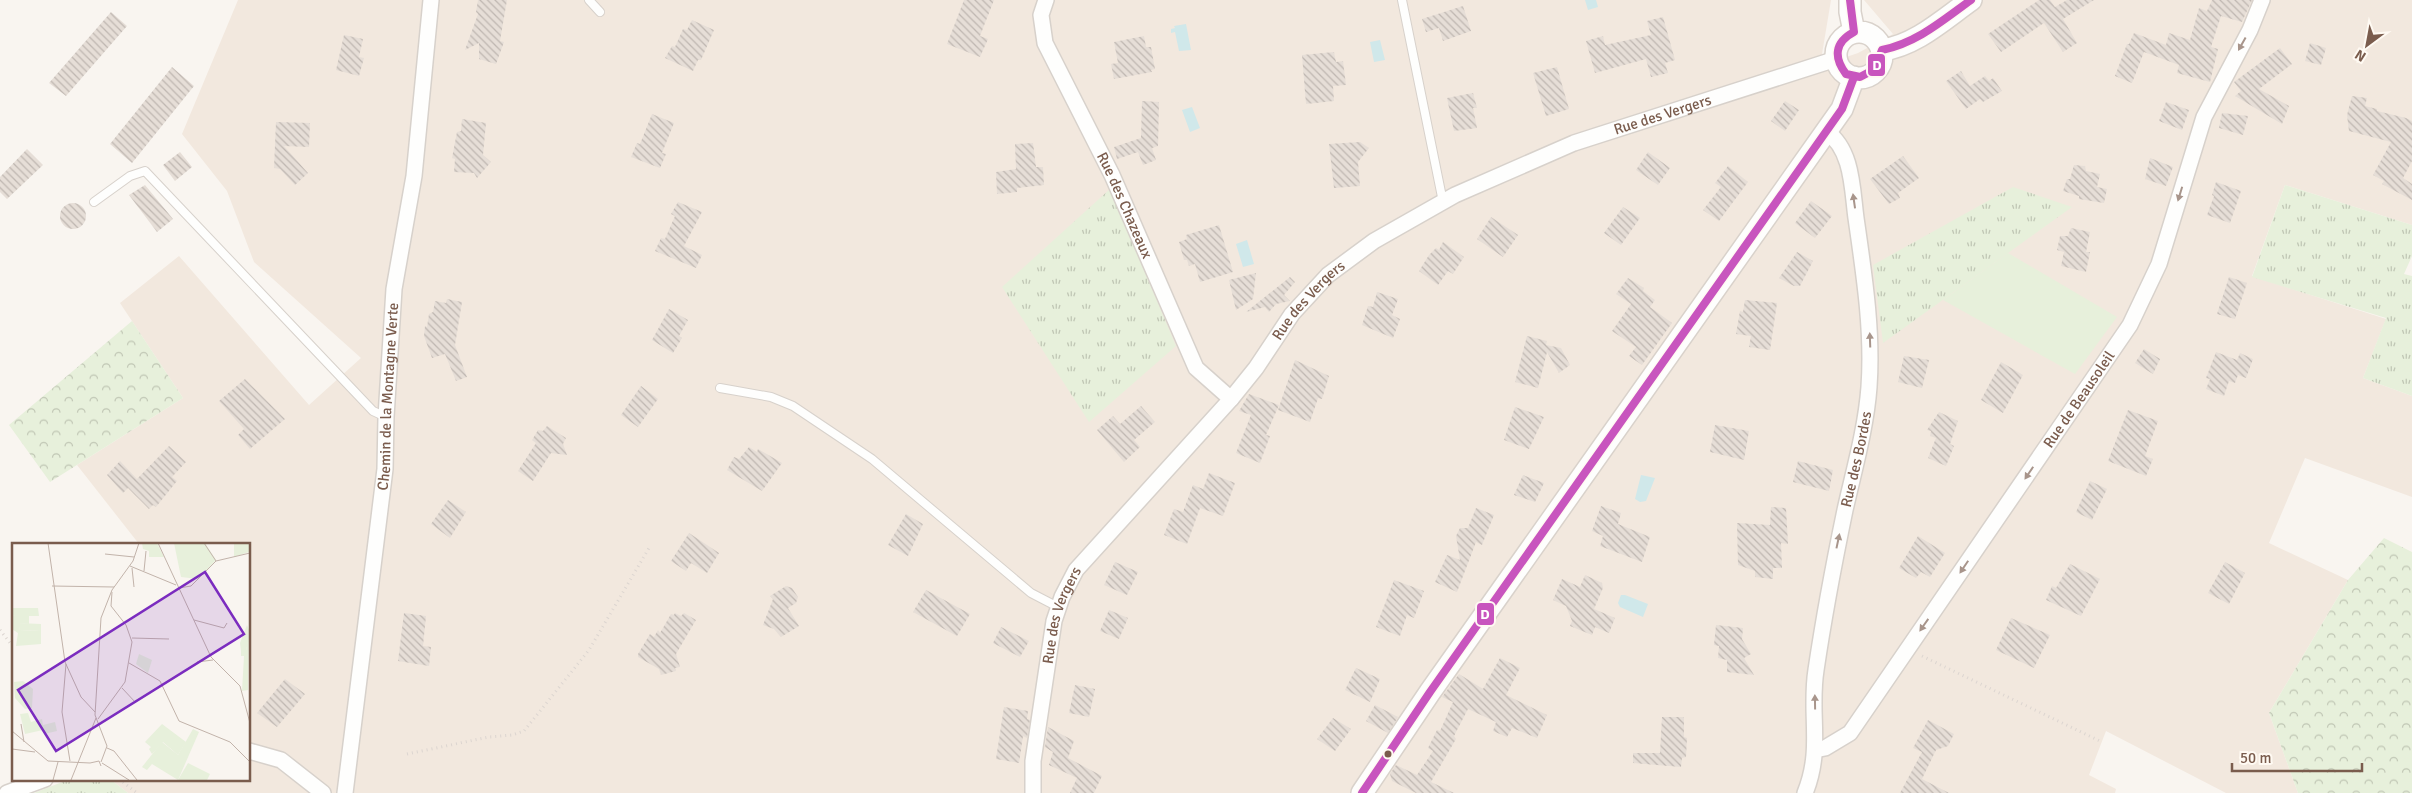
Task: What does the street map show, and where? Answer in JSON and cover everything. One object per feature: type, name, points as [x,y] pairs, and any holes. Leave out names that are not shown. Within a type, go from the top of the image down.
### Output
[{"type":"street","name":"Chemin de la Montagne Verte","points":[[345,793],[385,469],[386,417],[394,289],[414,176],[431,0]]},
{"type":"street","name":"Rue des Chazeaux","points":[[1046,0],[1041,15],[1045,43],[1112,175],[1196,368],[1231,399]]},
{"type":"street","points":[[1850,0],[1854,32]]},
{"type":"street","points":[[1882,50],[1893,49],[1909,42],[1971,0]]},
{"type":"street","name":"Rue de Beausoleil","points":[[1816,750],[1825,748],[1850,733],[2130,325],[2159,264],[2204,117],[2250,30],[2262,0]]},
{"type":"street","points":[[1854,32],[1872,35],[1882,50],[1882,60],[1878,68],[1863,78],[1846,74],[1836,59],[1836,50],[1839,42],[1846,35],[1854,32]]},
{"type":"street","name":"Rue des Vergers","points":[[1033,793],[1033,761],[1054,621],[1062,597],[1082,564],[1231,399],[1256,368],[1292,314],[1328,275],[1374,241],[1443,202],[1574,144],[1836,59]]},
{"type":"street","points":[[1362,793],[1430,692],[1842,109],[1854,77]]},
{"type":"street","name":"Rue des Bordes","points":[[1805,793],[1813,773],[1816,750],[1814,681],[1830,582],[1866,413],[1871,361],[1870,329],[1848,161],[1832,136],[1826,132]]},
{"type":"street","points":[[250,750],[281,760],[323,793]]},
{"type":"street","points":[[7,793],[42,780]]},
{"type":"lane","points":[[589,0],[600,12]]},
{"type":"lane","points":[[1402,0],[1443,202]]},
{"type":"lane","points":[[94,202],[130,176],[145,171],[373,411],[386,417]]},
{"type":"lane","points":[[720,388],[771,397],[793,406],[872,459],[1031,593],[1058,607]]},
{"type":"path","points":[[407,754],[488,737],[512,736],[524,731],[589,650],[649,548]]},
{"type":"path","points":[[0,630],[12,645]]},
{"type":"path","points":[[1908,649],[2102,742]]},
{"type":"path","points":[[120,780],[137,793]]},
{"type":"shaded area","points":[[238,0],[1831,0],[1820,66],[1858,53],[1893,34],[1864,0],[2412,0],[2412,225],[2285,185],[2252,276],[2386,319],[2363,378],[2412,396],[2412,497],[2305,458],[2269,543],[2348,580],[2269,713],[2298,793],[2226,793],[2106,731],[2089,775],[2116,789],[2115,793],[128,793],[111,780],[250,780],[250,543],[138,543],[77,465],[183,398],[120,303],[179,256],[309,405],[361,358],[254,262],[227,191],[182,134]]},
{"type":"green space","points":[[2285,185],[2412,225],[2412,256],[2404,274],[2412,276],[2412,396],[2363,378],[2386,318],[2252,277]]},
{"type":"green space","points":[[2013,187],[2072,207],[1883,343],[1873,265]]},
{"type":"green space","points":[[1110,189],[1176,346],[1089,422],[1002,287]]},
{"type":"green space","points":[[2008,253],[2117,317],[2075,374],[1943,300]]},
{"type":"green space","points":[[132,321],[183,398],[50,482],[9,425]]},
{"type":"green space","points":[[2384,538],[2412,552],[2412,793],[2298,793],[2269,713],[2348,580]]},
{"type":"green space","points":[[67,780],[111,780],[128,793],[34,793]]},
{"type":"water","points":[[1585,0],[1596,0],[1598,7],[1588,10]]},
{"type":"water","points":[[1186,24],[1191,50],[1179,51],[1175,32],[1171,33],[1171,29],[1175,28],[1174,26]]},
{"type":"water","points":[[1380,40],[1385,60],[1374,62],[1370,42]]},
{"type":"water","points":[[1192,107],[1200,128],[1190,132],[1182,110]]},
{"type":"water","points":[[1247,240],[1254,264],[1243,267],[1236,244]]},
{"type":"water","points":[[1641,475],[1655,478],[1646,501],[1640,502],[1635,499]]},
{"type":"water","points":[[1621,595],[1648,604],[1643,617],[1620,607],[1618,603]]},
{"type":"building","points":[[478,0],[507,0],[500,41],[504,42],[496,64],[479,59],[479,43],[465,50],[478,14],[476,12]]},
{"type":"building","points":[[964,0],[994,0],[980,36],[988,39],[980,57],[947,44]]},
{"type":"building","points":[[2039,0],[2050,0],[2055,7],[2067,0],[2094,0],[2063,19],[2077,43],[2063,52],[2044,23],[2001,52],[1988,34]]},
{"type":"building","points":[[2212,0],[2252,0],[2242,22],[2221,16],[2211,47],[2218,49],[2210,82],[2177,73],[2179,65],[2144,52],[2132,83],[2115,76],[2127,44],[2129,44],[2134,33],[2166,45],[2169,33],[2190,40],[2199,8],[2207,11]]},
{"type":"building","points":[[1463,6],[1471,31],[1443,41],[1439,28],[1426,32],[1422,19]]},
{"type":"building","points":[[111,12],[127,26],[66,96],[49,83]]},
{"type":"building","points":[[1663,17],[1675,60],[1665,63],[1668,73],[1651,77],[1646,59],[1595,73],[1586,41],[1603,36],[1605,45],[1651,35],[1647,21]]},
{"type":"building","points":[[692,20],[714,30],[701,60],[698,60],[693,71],[665,58],[672,46],[675,47],[683,29],[687,30]]},
{"type":"building","points":[[344,35],[363,39],[359,57],[364,58],[359,76],[336,70]]},
{"type":"building","points":[[1144,36],[1146,47],[1151,47],[1155,69],[1151,70],[1152,72],[1114,79],[1111,64],[1118,63],[1114,42]]},
{"type":"building","points":[[2310,43],[2326,48],[2321,65],[2305,61]]},
{"type":"building","points":[[2280,48],[2292,64],[2259,89],[2289,106],[2282,124],[2235,96],[2241,91],[2234,82]]},
{"type":"building","points":[[1334,52],[1336,62],[1343,61],[1346,85],[1333,86],[1334,101],[1306,104],[1302,55]]},
{"type":"building","points":[[172,67],[194,86],[132,163],[110,144]]},
{"type":"building","points":[[1557,67],[1569,109],[1546,116],[1533,73]]},
{"type":"building","points":[[1961,71],[1970,86],[1985,76],[1989,81],[1993,78],[2002,91],[1983,102],[1980,99],[1966,109],[1946,81]]},
{"type":"building","points":[[1473,93],[1477,108],[1473,108],[1477,128],[1454,131],[1447,98]]},
{"type":"building","points":[[2352,96],[2367,98],[2365,106],[2377,109],[2377,111],[2412,121],[2412,161],[2403,178],[2412,184],[2412,200],[2382,184],[2384,181],[2373,175],[2391,142],[2349,131],[2347,115]]},
{"type":"building","points":[[1142,101],[1159,102],[1158,146],[1152,148],[1156,160],[1143,165],[1138,152],[1117,159],[1114,147],[1141,138]]},
{"type":"building","points":[[1785,101],[1799,110],[1785,131],[1771,121]]},
{"type":"building","points":[[2166,102],[2189,110],[2182,130],[2159,121]]},
{"type":"building","points":[[2222,113],[2248,116],[2243,135],[2219,128]]},
{"type":"building","points":[[652,114],[674,123],[662,153],[666,154],[660,168],[631,157],[637,143],[640,144]]},
{"type":"building","points":[[462,119],[486,123],[483,155],[491,162],[477,178],[474,173],[454,172],[455,159],[452,158],[457,132],[461,131]]},
{"type":"building","points":[[276,122],[310,123],[309,147],[284,146],[308,173],[295,185],[280,169],[274,168]]},
{"type":"building","points":[[1360,142],[1369,148],[1358,162],[1360,186],[1334,188],[1329,144]]},
{"type":"building","points":[[1033,143],[1036,167],[1043,167],[1044,185],[1017,188],[1017,192],[997,194],[996,172],[1016,169],[1015,144]]},
{"type":"building","points":[[27,149],[43,165],[7,199],[0,192],[0,177]]},
{"type":"building","points":[[180,152],[192,167],[175,181],[163,165]]},
{"type":"building","points":[[1648,152],[1670,168],[1658,185],[1636,170]]},
{"type":"building","points":[[1903,156],[1919,178],[1898,193],[1900,198],[1889,204],[1870,179]]},
{"type":"building","points":[[2150,158],[2173,167],[2166,186],[2145,179]]},
{"type":"building","points":[[2074,165],[2085,166],[2086,171],[2100,174],[2097,187],[2107,189],[2104,203],[2079,199],[2079,196],[2063,191],[2067,179],[2070,179]]},
{"type":"building","points":[[1728,166],[1748,182],[1719,221],[1703,210],[1721,187],[1715,183]]},
{"type":"building","points":[[2216,182],[2241,191],[2230,223],[2207,215],[2214,196],[2212,195]]},
{"type":"building","points":[[145,185],[173,219],[157,232],[129,195]]},
{"type":"building","points":[[1811,201],[1832,216],[1815,238],[1795,223]]},
{"type":"building","points":[[678,202],[702,212],[684,246],[702,255],[696,268],[655,251],[661,238],[665,239],[675,216],[671,214]]},
{"type":"building","points":[[73,203],[82,207],[86,216],[82,225],[73,229],[64,225],[60,216],[64,207]]},
{"type":"building","points":[[1623,207],[1640,218],[1621,245],[1604,233]]},
{"type":"building","points":[[1491,217],[1518,235],[1503,257],[1477,239]]},
{"type":"building","points":[[1219,225],[1233,272],[1200,282],[1195,264],[1189,266],[1187,260],[1184,260],[1179,242],[1187,239],[1186,235]]},
{"type":"building","points":[[2071,228],[2090,232],[2086,252],[2090,252],[2086,272],[2061,266],[2064,252],[2057,250],[2060,236],[2068,236]]},
{"type":"building","points":[[1443,242],[1464,257],[1453,274],[1448,271],[1438,285],[1419,271],[1429,255],[1436,248],[1439,250]]},
{"type":"building","points":[[1797,252],[1813,261],[1800,286],[1794,286],[1779,278]]},
{"type":"building","points":[[1256,273],[1253,299],[1236,310],[1229,280]]},
{"type":"building","points":[[1290,277],[1295,282],[1284,295],[1290,301],[1276,304],[1269,312],[1265,307],[1246,312]]},
{"type":"building","points":[[2229,277],[2247,283],[2235,319],[2217,314]]},
{"type":"building","points":[[1628,278],[1644,288],[1643,291],[1655,300],[1650,307],[1672,323],[1642,365],[1629,356],[1636,347],[1612,331],[1631,304],[1616,294]]},
{"type":"building","points":[[1377,292],[1398,299],[1392,315],[1400,319],[1393,338],[1362,325],[1368,306],[1373,307]]},
{"type":"building","points":[[447,299],[462,302],[455,345],[467,377],[456,381],[445,354],[432,358],[424,336],[425,326],[427,327],[429,314],[433,312],[435,301],[446,303]]},
{"type":"building","points":[[1745,300],[1777,303],[1770,350],[1749,347],[1751,336],[1736,334],[1740,311],[1743,312]]},
{"type":"building","points":[[669,309],[688,320],[679,336],[682,338],[673,353],[652,340]]},
{"type":"building","points":[[1527,336],[1547,341],[1546,345],[1561,348],[1570,365],[1559,373],[1547,352],[1538,388],[1515,382]]},
{"type":"building","points":[[2144,349],[2160,359],[2153,374],[2135,363]]},
{"type":"building","points":[[2216,352],[2237,360],[2240,353],[2253,359],[2246,378],[2238,375],[2235,383],[2229,381],[2224,396],[2206,389],[2210,379],[2206,378]]},
{"type":"building","points":[[1904,356],[1929,360],[1922,388],[1898,382]]},
{"type":"building","points":[[1295,360],[1329,376],[1322,399],[1318,398],[1310,422],[1278,410]]},
{"type":"building","points":[[2001,362],[2023,375],[2003,413],[1981,400]]},
{"type":"building","points":[[245,379],[285,419],[250,449],[238,435],[244,429],[219,401]]},
{"type":"building","points":[[641,386],[658,399],[638,427],[621,415]]},
{"type":"building","points":[[1249,394],[1279,405],[1266,435],[1270,436],[1260,463],[1236,453],[1251,415],[1239,411]]},
{"type":"building","points":[[1141,406],[1155,422],[1134,440],[1140,447],[1124,462],[1097,430],[1113,416],[1120,424]]},
{"type":"building","points":[[1515,407],[1544,417],[1529,449],[1504,440]]},
{"type":"building","points":[[2128,410],[2158,421],[2145,456],[2153,459],[2146,476],[2108,461]]},
{"type":"building","points":[[1939,412],[1958,421],[1950,444],[1954,446],[1946,466],[1928,458],[1936,438],[1930,436],[1931,431],[1927,430]]},
{"type":"building","points":[[1715,425],[1749,431],[1744,460],[1710,452]]},
{"type":"building","points":[[547,426],[566,438],[563,444],[567,455],[551,453],[533,481],[518,471],[536,443],[532,440],[538,430],[543,431]]},
{"type":"building","points":[[169,446],[186,462],[172,477],[177,481],[156,507],[153,505],[149,509],[128,488],[123,493],[107,475],[120,461],[137,479]]},
{"type":"building","points":[[749,447],[757,452],[758,449],[782,463],[762,491],[727,470],[734,457],[739,459]]},
{"type":"building","points":[[1798,461],[1833,470],[1829,491],[1793,482]]},
{"type":"building","points":[[1209,473],[1235,483],[1223,516],[1200,508],[1187,544],[1164,535],[1174,509],[1183,512],[1193,485],[1203,489]]},
{"type":"building","points":[[1523,475],[1544,483],[1535,502],[1514,495]]},
{"type":"building","points":[[2090,481],[2107,489],[2092,520],[2076,512]]},
{"type":"building","points":[[448,500],[466,512],[450,538],[431,524]]},
{"type":"building","points":[[1601,506],[1621,513],[1618,524],[1650,537],[1642,562],[1600,546],[1603,536],[1592,531]]},
{"type":"building","points":[[1771,507],[1786,508],[1788,544],[1781,543],[1782,568],[1773,568],[1773,579],[1755,577],[1755,571],[1738,565],[1737,523],[1770,525]]},
{"type":"building","points":[[1476,508],[1494,515],[1482,545],[1476,542],[1457,592],[1435,582],[1447,555],[1460,560],[1456,536],[1460,528],[1468,528]]},
{"type":"building","points":[[906,514],[923,524],[908,556],[888,545]]},
{"type":"building","points":[[689,533],[719,553],[707,573],[691,563],[686,571],[671,561]]},
{"type":"building","points":[[1918,536],[1945,553],[1930,577],[1921,572],[1916,578],[1899,568]]},
{"type":"building","points":[[1115,562],[1138,572],[1127,595],[1104,585]]},
{"type":"building","points":[[2225,562],[2245,573],[2229,604],[2208,593]]},
{"type":"building","points":[[2070,564],[2100,579],[2081,616],[2046,600],[2052,586],[2056,588]]},
{"type":"building","points":[[1585,575],[1602,583],[1603,588],[1594,609],[1615,618],[1609,633],[1595,627],[1592,635],[1570,626],[1572,621],[1566,606],[1553,600],[1562,579],[1580,587]]},
{"type":"building","points":[[1394,580],[1424,591],[1414,618],[1407,615],[1400,636],[1376,627]]},
{"type":"building","points":[[786,586],[792,588],[798,597],[796,603],[788,608],[799,626],[781,637],[774,629],[763,625],[773,599],[770,596]]},
{"type":"building","points":[[926,590],[970,614],[957,636],[913,612]]},
{"type":"building","points":[[1109,610],[1128,618],[1119,639],[1100,631]]},
{"type":"building","points":[[404,613],[426,616],[423,646],[431,647],[429,666],[398,661]]},
{"type":"building","points":[[675,613],[681,616],[684,613],[696,620],[676,654],[680,667],[675,668],[676,671],[661,675],[659,669],[638,657],[638,654],[650,634],[654,637],[658,630],[660,633],[671,614],[674,615]]},
{"type":"building","points":[[2011,618],[2050,635],[2034,668],[1996,650]]},
{"type":"building","points":[[1716,625],[1743,628],[1742,639],[1751,654],[1744,658],[1754,675],[1727,672],[1727,660],[1718,658],[1719,646],[1714,645]]},
{"type":"building","points":[[1001,627],[1029,641],[1020,657],[993,643]]},
{"type":"building","points":[[1500,658],[1520,668],[1506,695],[1547,715],[1537,738],[1512,728],[1507,737],[1493,731],[1496,722],[1468,709],[1454,736],[1456,739],[1431,782],[1454,793],[1416,793],[1392,781],[1390,774],[1396,765],[1417,775],[1433,751],[1428,748],[1437,730],[1440,731],[1453,702],[1442,697],[1459,674],[1483,689]]},
{"type":"building","points":[[1356,668],[1380,679],[1370,702],[1345,690]]},
{"type":"building","points":[[285,679],[305,694],[277,727],[257,713]]},
{"type":"building","points":[[1075,685],[1095,689],[1089,717],[1069,713]]},
{"type":"building","points":[[1375,705],[1398,717],[1388,733],[1366,721]]},
{"type":"building","points":[[1004,707],[1028,711],[1027,719],[1030,720],[1027,738],[1023,736],[1019,763],[996,759]]},
{"type":"building","points":[[1662,717],[1684,717],[1684,737],[1687,738],[1686,757],[1682,758],[1681,767],[1633,763],[1633,753],[1660,753]]},
{"type":"building","points":[[1333,718],[1351,729],[1335,751],[1317,739]]},
{"type":"building","points":[[1928,720],[1954,734],[1948,746],[1936,750],[1922,779],[1949,793],[1900,793],[1922,752],[1913,748]]},
{"type":"building","points":[[1048,727],[1074,741],[1068,758],[1102,776],[1094,793],[1070,793],[1077,778],[1049,765],[1053,752],[1045,747]]},
{"type":"transit line","name":"D","points":[[1850,0],[1854,32],[1843,40],[1838,50],[1838,56],[1839,62],[1846,74],[1860,77],[1875,69],[1882,50],[1895,47],[1918,36],[1940,23],[1971,0]]},
{"type":"transit line","name":"D","points":[[1362,793],[1430,692],[1842,109],[1854,77]]}]
